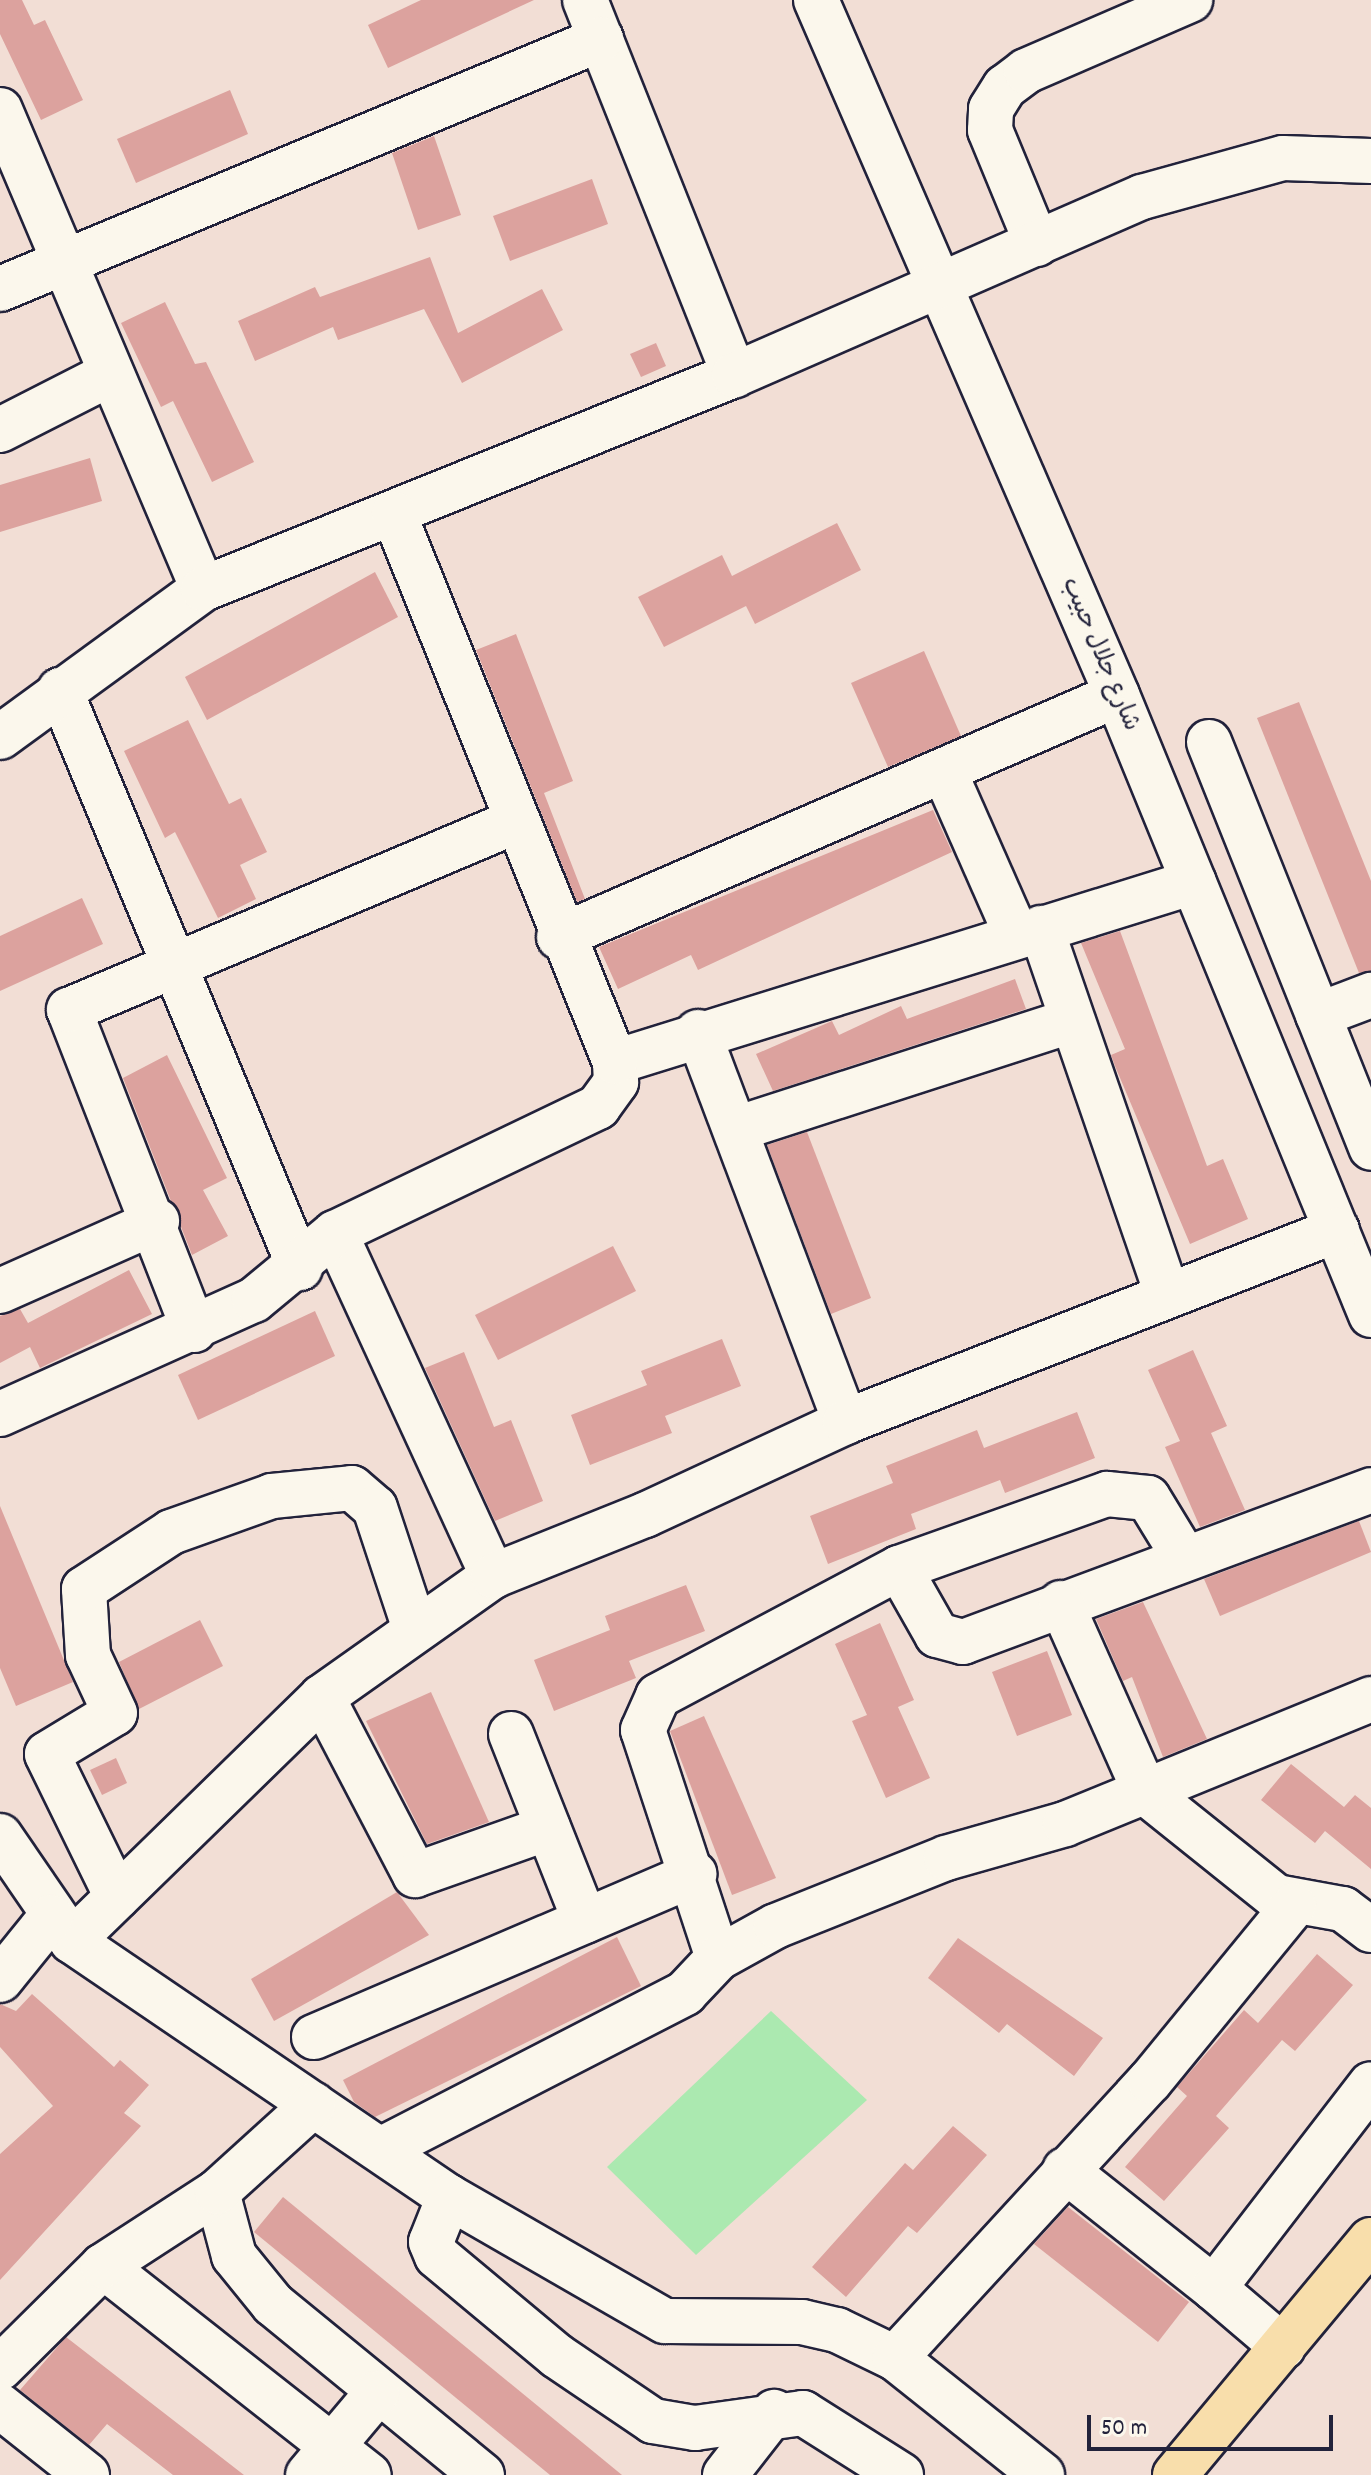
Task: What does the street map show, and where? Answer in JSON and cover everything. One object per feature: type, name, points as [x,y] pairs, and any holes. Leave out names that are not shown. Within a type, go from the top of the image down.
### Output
[{"type":"main road","points":[[1175,2475],[1371,2240]]},
{"type":"street","name":"شارع جلال حبيب","points":[[816,0],[1117,695],[1371,1315]]},
{"type":"street","points":[[1037,244],[994,147],[991,109],[1026,71],[1190,0]]},
{"type":"street","points":[[0,289],[593,19],[734,375]]},
{"type":"street","points":[[0,110],[63,258],[108,375],[203,589]]},
{"type":"street","points":[[0,737],[60,690],[203,589],[734,375],[1037,244],[1222,170],[1283,158],[1371,161]]},
{"type":"street","points":[[0,430],[108,375]]},
{"type":"street","points":[[0,1414],[194,1330],[300,1268],[335,1233],[598,1107],[616,1082],[615,1062],[559,937],[394,514]]},
{"type":"street","points":[[60,690],[300,1268]]},
{"type":"street","points":[[559,937],[945,773],[1117,695]]},
{"type":"street","points":[[1209,742],[1371,1148]]},
{"type":"street","points":[[945,773],[1029,932],[1070,1021],[1166,1292]]},
{"type":"street","points":[[194,1330],[157,1221],[69,1017],[74,1005],[516,821]]},
{"type":"street","points":[[615,1062],[698,1032],[1194,882]]},
{"type":"street","points":[[1318,1015],[1371,995]]},
{"type":"street","points":[[736,1129],[1070,1021]]},
{"type":"street","points":[[698,1032],[845,1422]]},
{"type":"street","points":[[0,1291],[157,1221]]},
{"type":"street","points":[[0,1980],[62,1929],[117,1897],[322,1697],[414,1626],[493,1576],[645,1515],[845,1422],[1166,1292],[1337,1230]]},
{"type":"street","points":[[335,1233],[493,1576]]},
{"type":"street","points":[[117,1897],[47,1754],[115,1713],[88,1655],[84,1589],[171,1532],[272,1496],[352,1488],[375,1508],[414,1626]]},
{"type":"street","points":[[899,1568],[942,1641],[963,1642],[1184,1557],[1371,1490]]},
{"type":"street","points":[[718,1958],[695,1874],[655,1778],[643,1730],[646,1708],[806,1612],[899,1568],[1122,1492],[1148,1498],[1184,1557]]},
{"type":"street","points":[[1061,1603],[1145,1792],[1294,1905],[1343,1909],[1371,1930]]},
{"type":"street","points":[[322,1697],[415,1875],[548,1828]]},
{"type":"street","points":[[382,2149],[685,1993],[718,1958],[776,1926],[946,1858],[1145,1792],[1371,1699]]},
{"type":"street","points":[[511,1734],[585,1921]]},
{"type":"street","points":[[0,1836],[62,1929],[449,2197],[665,2321],[802,2322],[895,2358],[1042,2475]]},
{"type":"street","points":[[314,2037],[695,1874]]},
{"type":"street","points":[[895,2358],[1150,2081],[1294,1905]]},
{"type":"street","points":[[1214,2288],[1371,2084]]},
{"type":"street","points":[[0,2368],[103,2266],[217,2192],[313,2105]]},
{"type":"street","points":[[1065,2170],[1283,2347]]},
{"type":"street","points":[[217,2192],[234,2256],[253,2282],[377,2393],[482,2475]]},
{"type":"street","points":[[449,2197],[431,2242],[437,2256],[557,2356],[653,2421],[695,2428],[774,2412],[823,2420],[901,2475]]},
{"type":"street","points":[[103,2266],[319,2460],[369,2475]]},
{"type":"street","points":[[319,2460],[377,2393]]},
{"type":"street","points":[[0,2406],[87,2475]]},
{"type":"street","points":[[725,2475],[774,2412]]},
{"type":"green space","points":[[771,2011],[867,2100],[696,2255],[607,2167]]},
{"type":"building","points":[[0,0],[22,0],[34,25],[45,20],[83,100],[41,120],[0,34]]},
{"type":"building","points":[[421,0],[534,0],[388,68],[368,25]]},
{"type":"building","points":[[230,90],[248,134],[136,183],[117,139]]},
{"type":"building","points":[[434,136],[461,215],[418,230],[392,153]]},
{"type":"building","points":[[592,179],[608,224],[510,261],[493,216]]},
{"type":"building","points":[[430,257],[458,333],[542,289],[563,330],[462,383],[424,309],[338,340],[333,327],[255,361],[238,321],[315,287],[320,297]]},
{"type":"building","points":[[165,302],[195,364],[206,362],[254,462],[212,482],[173,401],[161,407],[121,323]]},
{"type":"building","points":[[656,343],[666,366],[641,377],[630,354]]},
{"type":"building","points":[[90,458],[102,501],[0,532],[0,485]]},
{"type":"building","points":[[837,523],[861,570],[755,624],[746,606],[664,647],[638,597],[722,555],[732,576]]},
{"type":"building","points":[[375,572],[398,617],[207,720],[185,677]]},
{"type":"building","points":[[516,634],[573,781],[544,793],[585,899],[577,902],[476,650]]},
{"type":"building","points":[[924,651],[961,736],[888,767],[851,683]]},
{"type":"building","points":[[1299,702],[1371,881],[1371,971],[1359,973],[1257,718]]},
{"type":"building","points":[[188,720],[229,804],[241,798],[267,852],[240,865],[256,899],[218,918],[175,832],[165,838],[124,751]]},
{"type":"building","points":[[933,810],[952,852],[698,970],[691,955],[618,989],[599,947]]},
{"type":"building","points":[[82,898],[103,944],[0,991],[0,936]]},
{"type":"building","points":[[1120,931],[1207,1166],[1223,1159],[1248,1219],[1190,1244],[1111,1055],[1125,1049],[1081,943]]},
{"type":"building","points":[[1015,979],[1026,1009],[773,1091],[756,1054],[832,1021],[839,1035],[901,1006],[907,1019]]},
{"type":"building","points":[[167,1055],[227,1178],[203,1190],[228,1236],[192,1255],[123,1078]]},
{"type":"building","points":[[807,1132],[871,1298],[831,1314],[767,1145]]},
{"type":"building","points":[[613,1246],[636,1291],[498,1360],[475,1315]]},
{"type":"building","points":[[129,1270],[152,1314],[40,1368],[30,1347],[0,1363],[0,1316],[20,1309],[28,1323]]},
{"type":"building","points":[[315,1311],[335,1356],[198,1420],[178,1375]]},
{"type":"building","points":[[722,1339],[741,1386],[665,1416],[672,1433],[590,1465],[571,1415],[647,1385],[641,1371]]},
{"type":"building","points":[[1193,1350],[1227,1426],[1211,1433],[1245,1510],[1200,1527],[1165,1447],[1180,1441],[1148,1370]]},
{"type":"building","points":[[464,1352],[494,1427],[511,1420],[543,1501],[495,1521],[425,1368]]},
{"type":"building","points":[[1077,1412],[1095,1458],[1005,1493],[1000,1480],[911,1514],[916,1529],[828,1564],[810,1516],[893,1483],[886,1466],[977,1430],[984,1448]]},
{"type":"building","points":[[0,1506],[73,1682],[16,1706],[0,1668]]},
{"type":"building","points":[[1359,1521],[1371,1552],[1220,1616],[1204,1579]]},
{"type":"building","points":[[686,1585],[705,1631],[629,1661],[636,1678],[554,1711],[534,1660],[610,1630],[605,1616]]},
{"type":"building","points":[[1143,1602],[1207,1739],[1163,1757],[1132,1677],[1123,1681],[1096,1619]]},
{"type":"building","points":[[200,1620],[223,1666],[139,1709],[119,1662]]},
{"type":"building","points":[[880,1623],[914,1700],[898,1707],[930,1778],[886,1798],[852,1721],[867,1715],[835,1644]]},
{"type":"building","points":[[1047,1651],[1072,1715],[1017,1736],[992,1672]]},
{"type":"building","points":[[431,1692],[489,1822],[427,1844],[366,1721]]},
{"type":"building","points":[[704,1716],[776,1878],[732,1895],[670,1731]]},
{"type":"building","points":[[116,1758],[127,1783],[102,1795],[90,1770]]},
{"type":"building","points":[[1291,1764],[1344,1807],[1355,1795],[1371,1808],[1371,1869],[1325,1831],[1315,1843],[1261,1800]]},
{"type":"building","points":[[397,1892],[429,1935],[274,2021],[251,1979]]},
{"type":"building","points":[[617,1937],[641,1986],[375,2117],[354,2102],[343,2080]]},
{"type":"building","points":[[958,1938],[1103,2038],[1074,2076],[1007,2024],[999,2033],[928,1978]]},
{"type":"building","points":[[1317,1954],[1353,1985],[1295,2051],[1282,2040],[1216,2116],[1229,2128],[1164,2201],[1125,2167],[1187,2096],[1177,2087],[1244,2010],[1258,2023]]},
{"type":"building","points":[[32,1994],[114,2067],[120,2060],[149,2085],[124,2113],[141,2126],[0,2280],[0,2154],[53,2106],[0,2047],[0,2004],[16,2011]]},
{"type":"building","points":[[953,2126],[987,2155],[917,2233],[908,2226],[846,2297],[812,2267],[905,2163],[913,2170]]},
{"type":"building","points":[[283,2197],[622,2475],[550,2475],[254,2232]]},
{"type":"building","points":[[1068,2207],[1189,2302],[1158,2342],[1034,2244]]},
{"type":"building","points":[[66,2337],[244,2475],[173,2475],[107,2424],[89,2445],[20,2390]]}]
